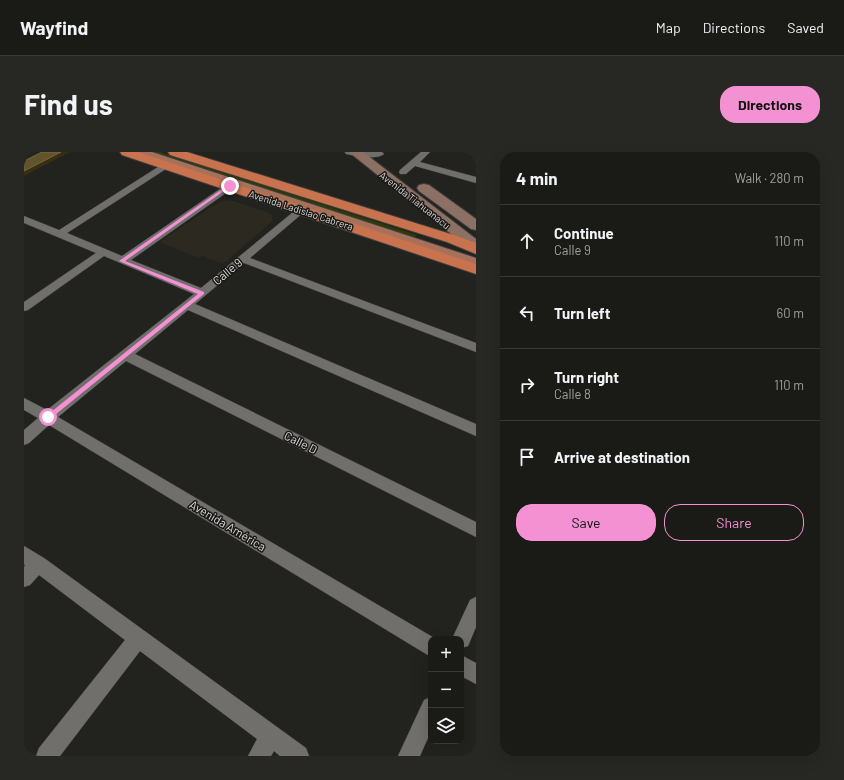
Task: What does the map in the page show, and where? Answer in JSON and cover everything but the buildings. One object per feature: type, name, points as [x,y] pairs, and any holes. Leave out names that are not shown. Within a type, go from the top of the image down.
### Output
[{"type":"highway","name":"Avenida Ladislao Cabrera","points":[[126,152],[165,159],[230,186],[476,269]]},
{"type":"highway","name":"Avenida Ladislao Cabrera","points":[[174,152],[476,248]]},
{"type":"main road","name":"Avenida Ladislao Cabrera","points":[[139,152],[476,263]]},
{"type":"main road","name":"Avenida Tiahuanacu","points":[[354,153],[476,248]]},
{"type":"main road","name":"Avenida Tiahuanacu","points":[[379,153],[476,226]]},
{"type":"main road","name":"Avenida Ladislao Cabrera","points":[[165,159],[450,244],[476,248]]},
{"type":"street","points":[[403,172],[426,152]]},
{"type":"street","points":[[354,153],[379,153]]},
{"type":"street","points":[[59,234],[165,159]]},
{"type":"street","points":[[414,163],[476,180]]},
{"type":"street","points":[[122,261],[230,186]]},
{"type":"street","name":"Calle 9","points":[[24,439],[48,417],[202,293],[300,210]]},
{"type":"street","points":[[24,219],[102,253],[202,293]]},
{"type":"street","points":[[24,307],[102,253]]},
{"type":"street","points":[[242,259],[476,348]]},
{"type":"street","points":[[187,305],[476,430]]},
{"type":"street","name":"Calle D","points":[[126,354],[476,530]]},
{"type":"street","name":"Avenida América","points":[[24,403],[428,645]]},
{"type":"street","points":[[24,579],[31,559],[298,756]]},
{"type":"street","points":[[463,636],[476,606]]},
{"type":"street","points":[[47,756],[138,638]]},
{"type":"street","points":[[464,667],[476,674]]},
{"type":"street","points":[[409,756],[431,708]]},
{"type":"street","points":[[259,756],[271,736]]},
{"type":"shaded area","points":[[230,200],[267,212],[272,215],[273,221],[223,264],[203,256],[198,258],[160,242],[211,207],[222,201]]},
{"type":"green space","points":[[145,152],[160,152],[417,235],[412,239]]},
{"type":"route","points":[[48,417],[202,293],[122,261],[230,186]]}]
